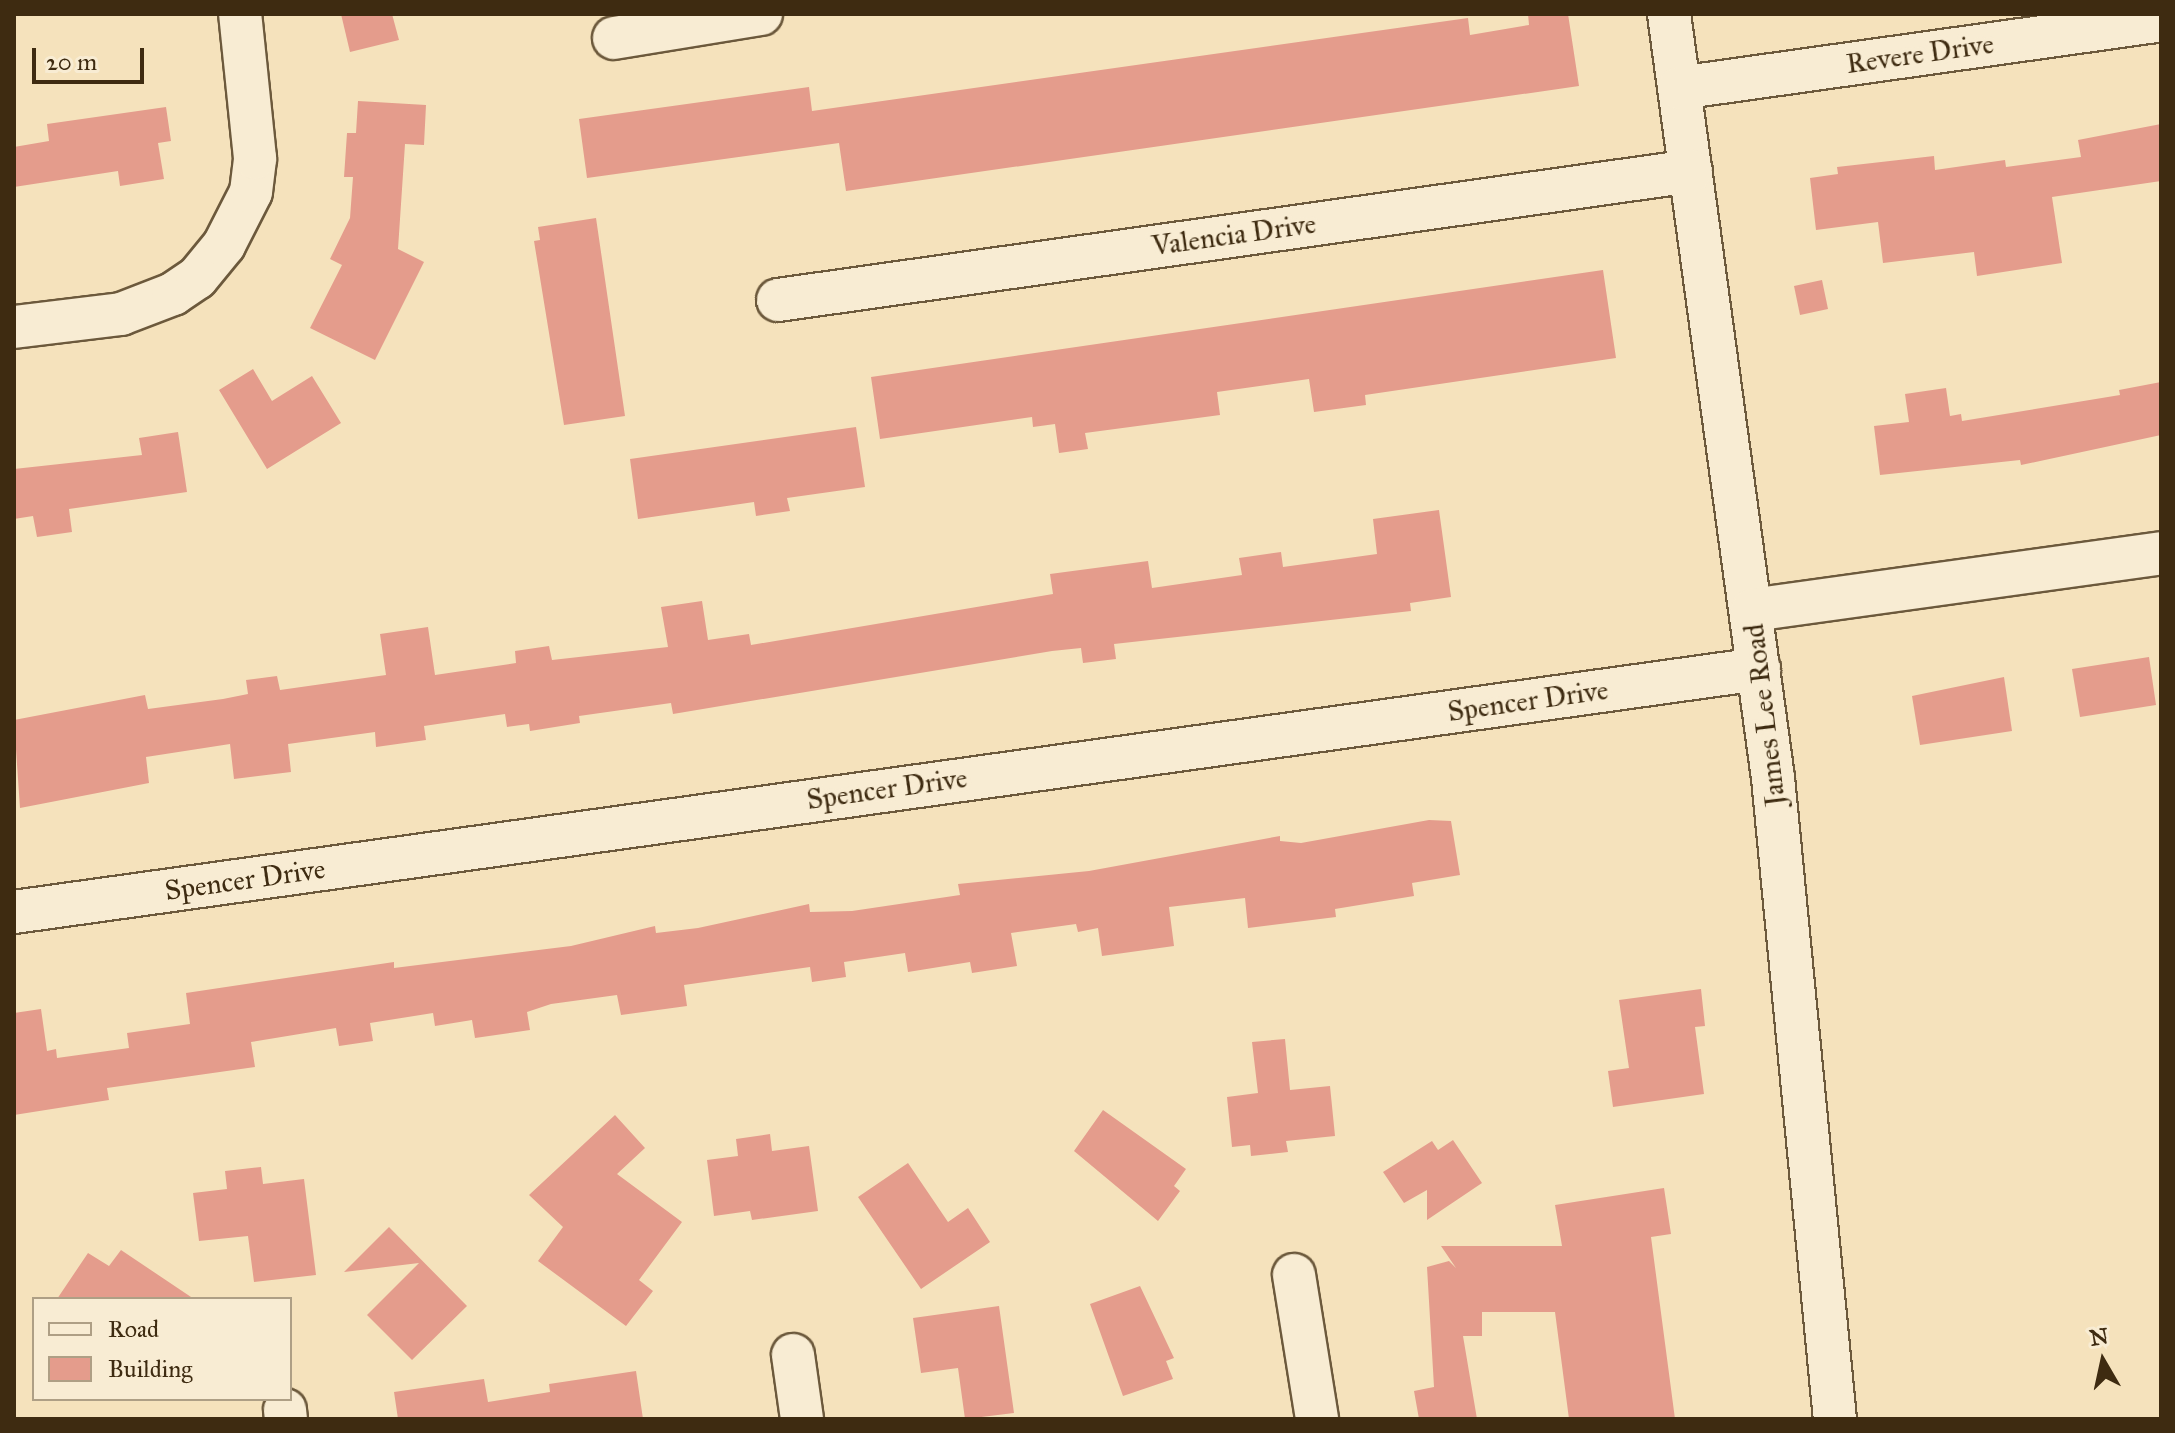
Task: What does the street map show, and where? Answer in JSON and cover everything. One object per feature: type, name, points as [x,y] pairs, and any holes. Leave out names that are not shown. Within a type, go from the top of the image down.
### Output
[{"type":"street","points":[[14,327],[121,314],[173,294],[197,278],[224,245],[251,192],[255,158],[240,14]]},
{"type":"street","points":[[614,38],[761,14]]},
{"type":"street","name":"James Lee Road","points":[[1669,14],[1759,669],[1835,1419]]},
{"type":"street","name":"Revere Drive","points":[[1679,88],[2161,20]]},
{"type":"street","name":"Valencia Drive","points":[[778,300],[1691,171]]},
{"type":"street","points":[[1752,610],[2161,553]]},
{"type":"street","name":"Spencer Drive","points":[[14,912],[1759,669]]},
{"type":"street","points":[[1294,1275],[1317,1419]]},
{"type":"street","points":[[793,1355],[802,1419]]},
{"type":"building","points":[[341,14],[392,14],[399,40],[350,52]]},
{"type":"building","points":[[1528,14],[1568,14],[1579,86],[846,191],[839,143],[587,178],[579,119],[809,87],[812,111],[1468,18],[1470,35],[1529,25]]},
{"type":"building","points":[[358,101],[426,105],[424,145],[405,144],[398,249],[424,262],[375,360],[310,328],[342,265],[330,259],[350,218],[353,177],[344,177],[347,133],[356,133]]},
{"type":"building","points":[[166,107],[171,141],[158,143],[164,179],[120,186],[118,171],[14,187],[14,147],[49,141],[47,124]]},
{"type":"building","points":[[2161,124],[2161,181],[2052,197],[2062,263],[1977,276],[1974,252],[1883,263],[1878,222],[1816,230],[1810,178],[1838,174],[1837,167],[1934,156],[1935,170],[2005,160],[2006,167],[2081,157],[2078,140]]},
{"type":"building","points":[[596,218],[625,416],[564,425],[534,241],[540,240],[538,227]]},
{"type":"building","points":[[1603,270],[1616,358],[1365,395],[1366,405],[1314,412],[1309,379],[1217,392],[1220,415],[1085,433],[1088,449],[1059,453],[1055,424],[1033,427],[1032,417],[880,439],[871,377]]},
{"type":"building","points":[[1822,280],[1828,309],[1800,315],[1794,286]]},
{"type":"building","points":[[253,369],[272,401],[312,376],[341,423],[267,469],[219,390]]},
{"type":"building","points":[[2161,382],[2161,435],[2021,465],[2020,460],[1880,475],[1874,426],[1909,422],[1905,394],[1946,388],[1950,416],[1961,414],[1962,421],[2120,395],[2119,390]]},
{"type":"building","points":[[856,427],[865,487],[787,498],[790,511],[756,516],[754,502],[638,519],[630,459]]},
{"type":"building","points":[[178,432],[187,492],[69,509],[72,532],[37,537],[33,516],[14,519],[14,469],[142,455],[139,438]]},
{"type":"building","points":[[1439,510],[1451,597],[1410,603],[1411,611],[1114,644],[1116,659],[1083,663],[1081,648],[1052,651],[673,714],[671,703],[579,716],[580,723],[530,731],[529,724],[507,727],[505,714],[424,726],[426,740],[376,747],[375,732],[288,744],[291,772],[234,779],[230,744],[146,757],[149,783],[20,808],[14,720],[145,695],[148,709],[223,699],[248,694],[246,680],[277,676],[280,690],[386,675],[380,634],[428,627],[435,675],[516,663],[515,651],[549,646],[552,660],[668,647],[661,607],[702,601],[708,640],[749,634],[751,645],[1053,594],[1050,574],[1148,561],[1152,588],[1242,575],[1239,558],[1281,552],[1283,567],[1377,554],[1373,519]]},
{"type":"building","points":[[2149,657],[2156,705],[2080,717],[2072,669]]},
{"type":"building","points":[[2004,677],[2012,731],[1920,745],[1912,696]]},
{"type":"building","points":[[1429,820],[1451,821],[1460,875],[1412,883],[1414,896],[1335,909],[1336,917],[1248,928],[1245,898],[1169,907],[1174,946],[1102,956],[1098,928],[1078,932],[1076,924],[1011,933],[1017,966],[972,973],[970,962],[908,972],[905,953],[844,962],[846,977],[812,982],[810,967],[684,985],[687,1006],[621,1015],[617,995],[551,1004],[527,1012],[530,1030],[475,1038],[472,1020],[435,1026],[433,1013],[370,1023],[373,1041],[339,1046],[336,1028],[251,1042],[255,1067],[107,1088],[109,1100],[14,1115],[14,1013],[41,1009],[47,1051],[56,1049],[57,1058],[129,1048],[127,1033],[190,1024],[186,993],[394,962],[394,968],[571,946],[655,926],[656,933],[698,928],[809,904],[810,912],[852,911],[960,895],[958,884],[1089,871],[1280,836],[1280,841],[1301,843]]},
{"type":"building","points":[[1701,989],[1705,1026],[1695,1027],[1704,1094],[1613,1107],[1608,1071],[1629,1068],[1619,1000]]},
{"type":"building","points":[[1285,1039],[1290,1090],[1330,1086],[1335,1136],[1286,1141],[1288,1152],[1251,1156],[1250,1145],[1232,1147],[1227,1097],[1258,1093],[1252,1042]]},
{"type":"building","points":[[1103,1110],[1186,1169],[1174,1186],[1180,1191],[1158,1221],[1074,1151]]},
{"type":"building","points":[[615,1115],[645,1148],[617,1174],[682,1222],[639,1280],[653,1291],[626,1326],[538,1261],[563,1227],[529,1195]]},
{"type":"building","points":[[770,1134],[772,1151],[809,1146],[818,1211],[752,1220],[750,1211],[714,1216],[707,1160],[738,1156],[736,1139]]},
{"type":"building","points":[[1453,1140],[1482,1183],[1427,1220],[1427,1190],[1404,1203],[1383,1172],[1432,1141],[1438,1150]]},
{"type":"building","points":[[908,1163],[948,1222],[968,1208],[990,1242],[921,1289],[858,1197]]},
{"type":"building","points":[[261,1167],[263,1184],[304,1179],[316,1275],[254,1282],[248,1236],[199,1241],[193,1193],[227,1189],[225,1171]]},
{"type":"building","points":[[1664,1188],[1671,1234],[1651,1237],[1675,1419],[1569,1419],[1555,1312],[1482,1312],[1482,1336],[1463,1336],[1477,1419],[1419,1419],[1414,1391],[1434,1387],[1427,1267],[1449,1261],[1456,1268],[1441,1246],[1562,1246],[1555,1205]]},
{"type":"building","points":[[389,1227],[467,1306],[412,1360],[367,1315],[419,1263],[344,1272]]},
{"type":"building","points":[[121,1250],[191,1297],[58,1297],[88,1253],[109,1266]]},
{"type":"building","points":[[1140,1286],[1174,1358],[1166,1361],[1173,1379],[1123,1396],[1090,1304]]},
{"type":"building","points":[[999,1306],[1014,1413],[965,1419],[958,1368],[921,1373],[913,1318]]},
{"type":"building","points":[[636,1371],[643,1419],[398,1419],[394,1392],[484,1379],[488,1402],[550,1392],[549,1384]]}]
